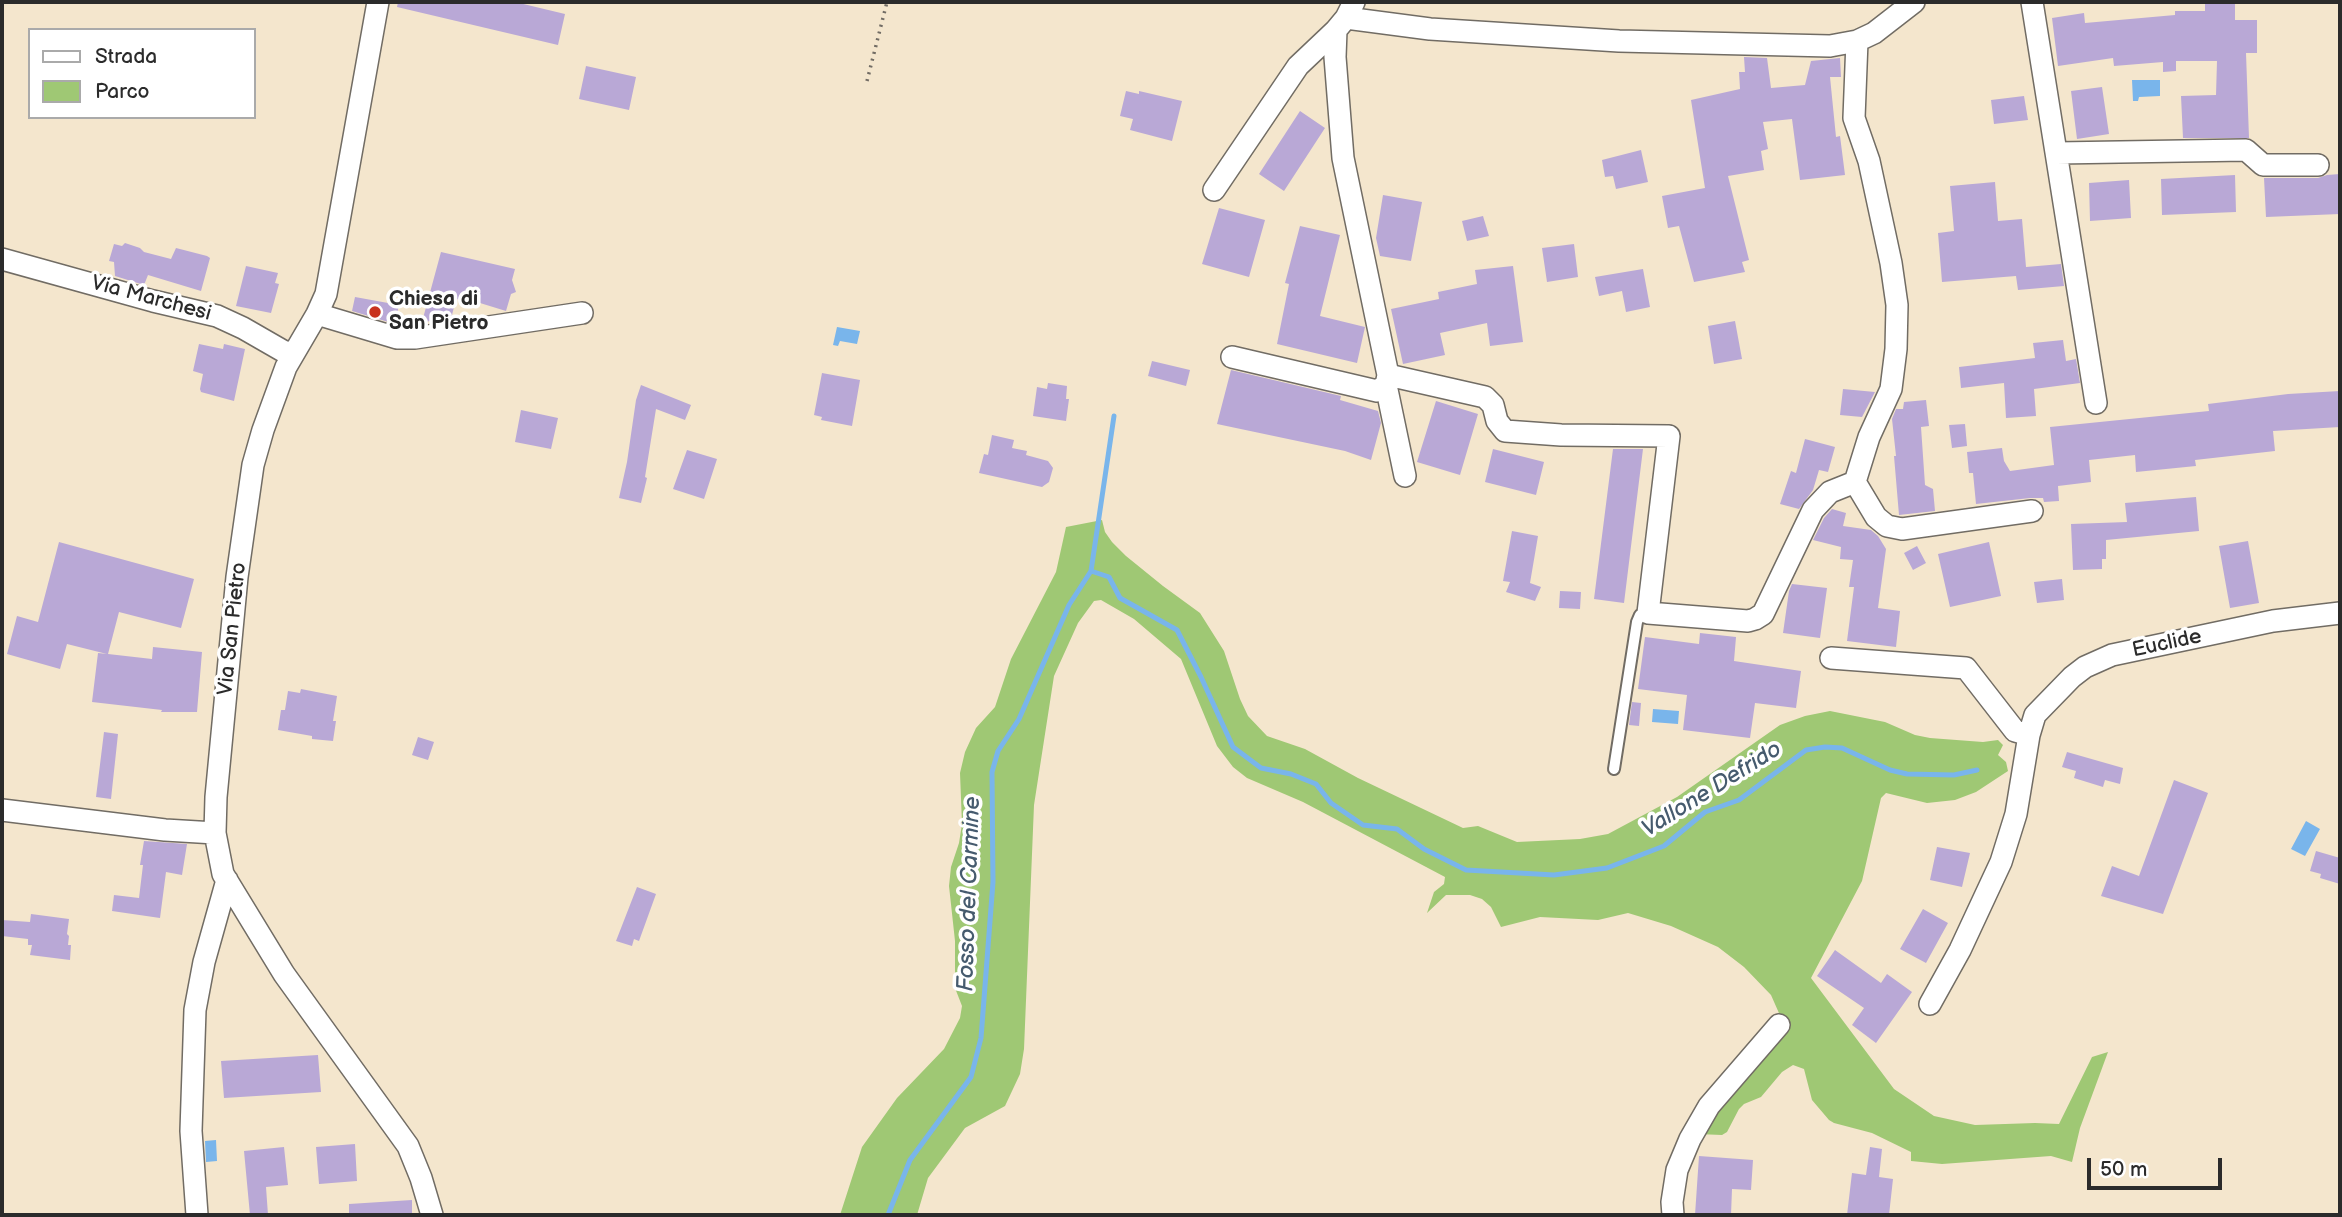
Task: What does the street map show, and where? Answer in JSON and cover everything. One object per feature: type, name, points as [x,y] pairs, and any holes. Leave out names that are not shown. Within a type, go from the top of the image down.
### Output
[{"type":"street","name":"Via San Pietro","points":[[378,2],[326,294],[286,367],[253,465],[237,577],[215,833],[223,874],[284,974],[408,1146],[432,1215]]},
{"type":"street","points":[[1345,17],[1472,33],[1619,41],[1830,46],[1857,41],[1874,33],[1914,2]]},
{"type":"street","points":[[2032,2],[2096,403]]},
{"type":"street","points":[[1214,190],[1298,66],[1345,17]]},
{"type":"street","points":[[1345,17],[1335,57],[1343,158],[1405,476]]},
{"type":"street","points":[[1857,41],[1854,118],[1869,161],[1897,305],[1896,349],[1891,389],[1869,437],[1855,482],[1876,517],[1887,526],[1902,529],[2032,511]]},
{"type":"street","points":[[2057,153],[2246,150],[2263,165],[2318,164]]},
{"type":"street","name":"Via Marchesi","points":[[2,259],[217,316],[293,354]]},
{"type":"street","points":[[317,314],[397,338],[415,338],[582,313]]},
{"type":"street","points":[[1232,357],[1377,391],[1387,380]]},
{"type":"street","points":[[1387,380],[1485,397],[1493,405],[1497,421],[1505,431],[1561,435],[1669,436],[1648,614],[1748,621],[1763,614],[1813,510],[1830,492],[1855,482]]},
{"type":"street","name":"Euclide","points":[[1930,1004],[1961,950],[2001,862],[2016,814],[2029,735],[2035,715],[2072,677],[2085,667],[2112,655],[2273,621],[2340,613]]},
{"type":"street","points":[[1831,658],[1966,668],[2014,732],[2029,735]]},
{"type":"street","points":[[2,810],[165,830],[215,833]]},
{"type":"street","points":[[197,1215],[191,1131],[195,1010],[204,962],[227,880]]},
{"type":"street","points":[[1673,1215],[1672,1202],[1677,1170],[1689,1139],[1709,1107],[1779,1026]]},
{"type":"lane","points":[[1614,769],[1637,621],[1640,615],[1648,614]]},
{"type":"path","points":[[867,81],[887,2]]},
{"type":"green space","points":[[1102,520],[1105,532],[1126,556],[1200,613],[1224,651],[1248,716],[1267,736],[1305,749],[1358,778],[1463,828],[1478,826],[1517,842],[1580,839],[1608,834],[1677,797],[1780,725],[1805,716],[1830,711],[1885,722],[1915,735],[1930,738],[1983,742],[1998,740],[2003,745],[1998,755],[2006,762],[2008,771],[1976,792],[1955,800],[1927,803],[1886,793],[1881,798],[1862,881],[1811,978],[1894,1089],[1934,1116],[1975,1125],[2059,1124],[2092,1057],[2108,1052],[2080,1128],[2072,1162],[2051,1156],[1942,1164],[1911,1161],[1911,1152],[1872,1133],[1829,1120],[1812,1100],[1804,1069],[1793,1065],[1782,1072],[1761,1097],[1739,1109],[1727,1132],[1722,1135],[1697,1134],[1782,1020],[1771,995],[1744,967],[1718,947],[1671,926],[1628,913],[1598,920],[1540,917],[1501,927],[1491,907],[1482,899],[1470,895],[1446,895],[1427,913],[1434,892],[1444,884],[1445,877],[1303,802],[1247,778],[1233,767],[1217,746],[1181,659],[1134,619],[1101,600],[1094,601],[1078,623],[1054,676],[1034,805],[1024,1049],[1020,1074],[1005,1106],[965,1128],[928,1178],[917,1215],[840,1215],[862,1147],[897,1098],[944,1049],[960,1018],[962,1006],[955,988],[955,941],[949,886],[962,824],[960,773],[965,752],[976,728],[995,707],[1011,659],[1056,572],[1066,527]]},
{"type":"water","points":[[2132,80],[2160,80],[2160,96],[2139,97],[2138,101],[2133,101]]},
{"type":"water","points":[[837,327],[860,331],[857,344],[840,341],[838,346],[833,345]]},
{"type":"water","points":[[1653,709],[1679,711],[1678,724],[1652,722]]},
{"type":"water","points":[[2306,821],[2320,829],[2305,856],[2291,849]]},
{"type":"water","points":[[216,1140],[217,1161],[206,1162],[205,1141]]},
{"type":"building","points":[[398,2],[515,2],[565,14],[558,45],[397,7]]},
{"type":"building","points":[[2205,2],[2235,2],[2235,20],[2257,20],[2257,53],[2246,53],[2249,138],[2183,138],[2181,96],[2216,95],[2217,61],[2176,61],[2176,71],[2163,72],[2163,62],[2114,66],[2113,58],[2058,66],[2052,18],[2084,13],[2085,23],[2175,15],[2175,11],[2205,11]]},
{"type":"building","points":[[1744,57],[1767,58],[1771,88],[1805,85],[1811,61],[1840,58],[1841,77],[1830,77],[1836,137],[1840,136],[1845,175],[1800,180],[1792,119],[1763,122],[1768,149],[1761,151],[1764,170],[1728,176],[1749,260],[1742,262],[1745,272],[1694,282],[1679,226],[1668,228],[1662,196],[1705,188],[1691,100],[1740,89],[1739,72],[1745,72]]},
{"type":"building","points":[[586,66],[636,77],[629,110],[579,99]]},
{"type":"building","points":[[2102,87],[2109,134],[2077,139],[2071,91]]},
{"type":"building","points":[[1126,91],[1139,94],[1139,91],[1182,101],[1172,141],[1130,130],[1133,119],[1120,116]]},
{"type":"building","points":[[2024,96],[2028,120],[1994,124],[1991,100]]},
{"type":"building","points":[[1300,111],[1325,128],[1284,191],[1259,174]]},
{"type":"building","points":[[1641,150],[1648,182],[1616,189],[1613,176],[1605,177],[1602,160]]},
{"type":"building","points":[[2340,174],[2340,214],[2266,217],[2264,178],[2318,178]]},
{"type":"building","points":[[2235,175],[2236,212],[2162,215],[2161,179]]},
{"type":"building","points":[[2129,180],[2131,218],[2090,221],[2089,183]]},
{"type":"building","points":[[1995,182],[1998,221],[2022,219],[2026,267],[2061,264],[2064,286],[2018,290],[2016,276],[1942,282],[1938,233],[1954,231],[1950,186]]},
{"type":"building","points":[[1383,195],[1422,202],[1411,261],[1380,256],[1376,238]]},
{"type":"building","points":[[1219,208],[1265,220],[1249,277],[1202,264]]},
{"type":"building","points":[[1483,216],[1489,236],[1467,241],[1462,221]]},
{"type":"building","points":[[1300,226],[1340,235],[1320,316],[1365,327],[1357,363],[1277,344],[1289,284],[1285,283]]},
{"type":"building","points":[[125,243],[144,252],[171,259],[176,248],[207,256],[210,258],[201,291],[148,275],[144,285],[115,276],[114,262],[109,261],[114,244],[122,246]]},
{"type":"building","points":[[1574,244],[1578,277],[1547,282],[1542,248]]},
{"type":"building","points":[[441,252],[515,269],[512,280],[516,292],[511,294],[506,311],[456,299],[451,319],[422,322]]},
{"type":"building","points":[[246,266],[278,273],[275,283],[279,284],[271,313],[236,306]]},
{"type":"building","points":[[1513,266],[1523,342],[1490,346],[1487,323],[1440,333],[1445,355],[1403,364],[1391,309],[1439,299],[1438,292],[1477,284],[1475,270]]},
{"type":"building","points":[[1643,269],[1650,307],[1626,312],[1622,291],[1599,296],[1595,277]]},
{"type":"building","name":"Chiesa di San Pietro","points":[[355,297],[399,305],[395,324],[352,311]]},
{"type":"building","points":[[1735,321],[1742,359],[1714,364],[1708,326]]},
{"type":"building","points":[[2063,340],[2066,361],[2076,359],[2080,383],[2034,389],[2036,416],[2006,418],[2004,383],[1961,388],[1959,367],[2035,358],[2033,343]]},
{"type":"building","points":[[199,344],[223,349],[224,344],[245,349],[234,401],[201,392],[203,374],[193,371]]},
{"type":"building","points":[[1152,361],[1190,370],[1186,386],[1148,376]]},
{"type":"building","points":[[1231,370],[1341,396],[1340,400],[1378,411],[1381,423],[1371,460],[1345,451],[1217,424]]},
{"type":"building","points":[[822,373],[860,380],[852,426],[821,420],[822,417],[814,415]]},
{"type":"building","points":[[1048,383],[1067,386],[1066,399],[1069,399],[1066,421],[1033,416],[1037,387],[1047,389]]},
{"type":"building","points":[[641,385],[691,405],[685,420],[656,409],[641,503],[619,498]]},
{"type":"building","points":[[1843,389],[1875,392],[1862,417],[1840,415]]},
{"type":"building","points":[[2340,391],[2340,427],[2273,431],[2275,451],[2195,460],[2196,466],[2136,472],[2135,455],[2089,460],[2091,482],[2058,486],[2059,501],[2044,502],[2043,498],[2030,498],[1976,504],[1973,473],[1969,473],[1967,452],[2002,448],[2004,461],[2010,471],[2054,465],[2050,427],[2209,411],[2208,404],[2288,394]]},
{"type":"building","points":[[1926,400],[1929,426],[1921,427],[1925,485],[1933,489],[1935,511],[1899,515],[1892,419],[1896,409],[1903,409],[1904,402]]},
{"type":"building","points":[[1436,401],[1478,414],[1460,475],[1417,462]]},
{"type":"building","points":[[521,410],[558,418],[551,449],[515,442]]},
{"type":"building","points":[[1965,424],[1967,446],[1952,448],[1949,425]]},
{"type":"building","points":[[992,435],[1014,440],[1012,448],[1027,451],[1026,455],[1048,461],[1053,468],[1049,482],[1042,487],[979,473],[984,454],[988,455]]},
{"type":"building","points":[[1805,439],[1835,447],[1828,472],[1819,470],[1813,490],[1799,509],[1780,504],[1791,471],[1796,473]]},
{"type":"building","points":[[1493,449],[1544,462],[1536,495],[1485,482]]},
{"type":"building","points":[[1613,449],[1643,449],[1624,603],[1594,599]]},
{"type":"building","points":[[687,450],[717,459],[704,499],[673,489]]},
{"type":"building","points":[[2196,497],[2199,531],[2106,540],[2106,559],[2102,559],[2102,569],[2073,570],[2071,524],[2127,522],[2125,503]]},
{"type":"building","points":[[1832,509],[1846,513],[1843,526],[1871,530],[1886,549],[1878,608],[1900,611],[1896,647],[1847,641],[1854,587],[1849,587],[1853,560],[1840,559],[1841,547],[1813,540],[1824,518]]},
{"type":"building","points":[[1512,531],[1538,536],[1530,583],[1541,587],[1535,601],[1506,592],[1510,582],[1503,581]]},
{"type":"building","points":[[2248,541],[2259,603],[2230,608],[2219,546]]},
{"type":"building","points":[[59,542],[194,579],[181,628],[119,612],[108,654],[152,659],[153,647],[202,652],[197,712],[161,712],[162,710],[92,702],[98,653],[107,654],[67,644],[60,669],[7,654],[17,616],[38,622]]},
{"type":"building","points":[[1989,542],[2001,596],[1950,607],[1938,554]]},
{"type":"building","points":[[1917,546],[1926,563],[1913,570],[1904,553]]},
{"type":"building","points":[[2062,579],[2064,600],[2037,603],[2034,582]]},
{"type":"building","points":[[1792,584],[1827,588],[1820,638],[1783,633]]},
{"type":"building","points":[[1560,591],[1581,592],[1580,609],[1559,608]]},
{"type":"building","points":[[1700,633],[1736,637],[1734,661],[1801,671],[1796,708],[1755,703],[1750,738],[1683,730],[1687,695],[1638,689],[1645,637],[1699,644]]},
{"type":"building","points":[[301,689],[337,696],[333,741],[312,739],[312,736],[278,730],[288,691],[300,693]]},
{"type":"building","points":[[1632,702],[1641,703],[1639,726],[1629,725]]},
{"type":"building","points":[[104,732],[118,734],[111,799],[96,797]]},
{"type":"building","points":[[418,737],[434,742],[428,760],[412,755]]},
{"type":"building","points":[[2067,752],[2123,768],[2120,784],[2105,780],[2103,787],[2074,778],[2076,771],[2062,767]]},
{"type":"building","points":[[2174,780],[2208,793],[2163,914],[2101,896],[2112,866],[2139,876]]},
{"type":"building","points":[[144,841],[187,844],[182,875],[166,872],[160,918],[112,911],[114,895],[139,898]]},
{"type":"building","points":[[1937,847],[1970,853],[1962,887],[1930,880]]},
{"type":"building","points":[[2316,851],[2340,858],[2340,884],[2320,878],[2321,874],[2310,871]]},
{"type":"building","points":[[637,887],[656,894],[639,941],[634,939],[632,946],[616,941]]},
{"type":"building","points":[[1923,909],[1948,923],[1926,963],[1900,949]]},
{"type":"building","points":[[31,914],[69,919],[67,934],[68,945],[71,945],[70,960],[30,955],[32,945],[28,945],[28,939],[2,936],[2,920],[30,922]]},
{"type":"building","points":[[1835,950],[1881,983],[1887,974],[1912,992],[1876,1043],[1852,1025],[1864,1008],[1817,976]]},
{"type":"building","points":[[318,1055],[321,1092],[224,1098],[221,1061]]},
{"type":"building","points":[[355,1144],[357,1181],[319,1184],[316,1147]]},
{"type":"building","points":[[284,1147],[288,1185],[266,1187],[268,1215],[250,1215],[244,1151]]},
{"type":"building","points":[[1870,1147],[1882,1149],[1879,1177],[1893,1179],[1889,1215],[1847,1215],[1852,1173],[1866,1175]]},
{"type":"building","points":[[1699,1156],[1753,1160],[1751,1190],[1732,1189],[1731,1215],[1695,1215]]},
{"type":"building","points":[[412,1200],[412,1215],[349,1215],[349,1204]]},
{"type":"waterway","name":"Fosso del Carmine","points":[[888,1215],[910,1160],[971,1077],[981,1038],[993,882],[992,772],[998,751],[1019,719],[1069,605],[1091,571],[1114,416]]},
{"type":"waterway","name":"Vallone Defrido","points":[[1091,571],[1109,577],[1120,598],[1177,630],[1233,747],[1261,768],[1291,774],[1316,784],[1331,803],[1363,825],[1397,829],[1424,849],[1466,870],[1554,875],[1607,868],[1664,846],[1705,812],[1739,800],[1806,750],[1842,748],[1890,770],[1907,774],[1954,775],[1977,770]]},
{"type":"place","name":"Chiesa di San Pietro","points":[[375,312]]}]
